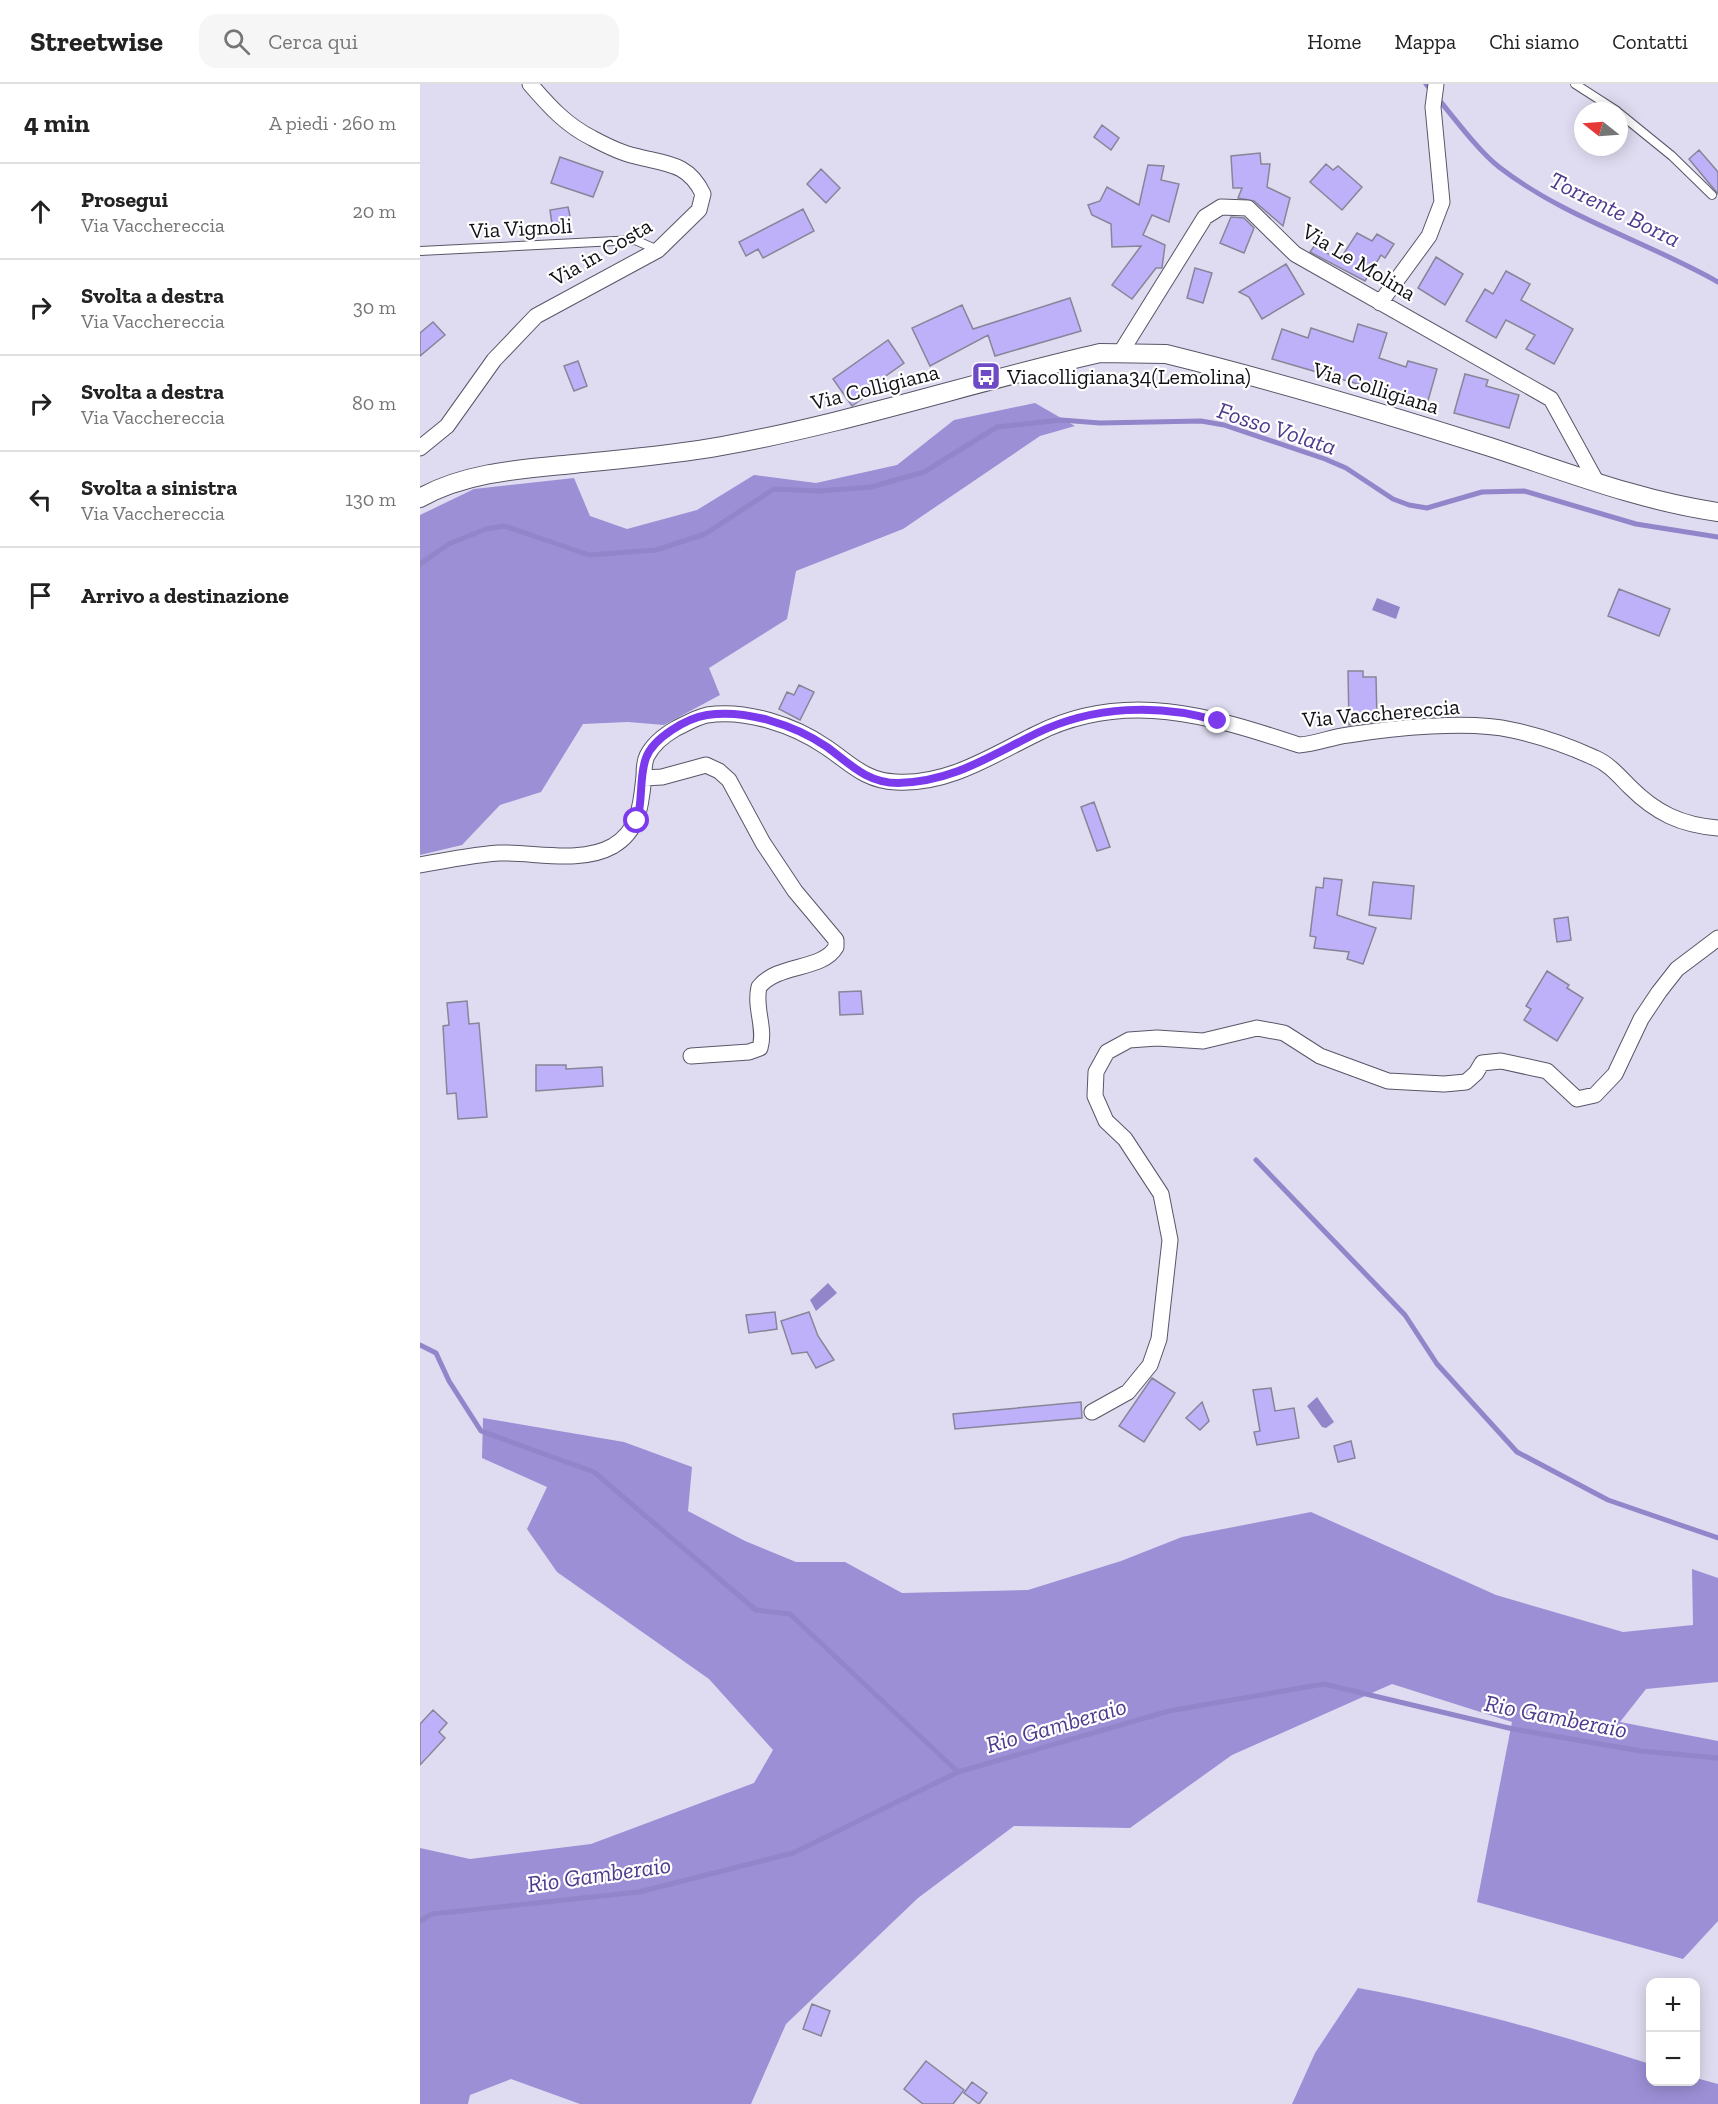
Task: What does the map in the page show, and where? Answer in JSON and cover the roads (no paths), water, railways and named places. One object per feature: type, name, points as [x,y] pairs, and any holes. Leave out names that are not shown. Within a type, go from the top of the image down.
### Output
[{"type":"street","name":"Via in Costa","points":[[420,448],[447,426],[494,360],[536,316],[657,249],[699,210],[704,194],[696,178],[672,164],[633,156],[592,138],[558,117],[530,84]]},
{"type":"street","points":[[1380,303],[1429,236],[1442,202],[1439,149],[1433,107],[1436,84]]},
{"type":"street","name":"Via Le Molina","points":[[1121,351],[1205,217],[1221,207],[1248,208],[1295,254],[1551,399],[1596,481]]},
{"type":"street","name":"Via Colligiana","points":[[420,498],[475,477],[545,467],[680,454],[819,426],[1054,363],[1109,351],[1121,351],[1166,354],[1203,363],[1352,404],[1596,481],[1667,501],[1718,512]]},
{"type":"street","name":"Via Vacchereccia","points":[[420,865],[495,854],[597,853],[615,844],[637,821],[645,759],[657,742],[706,715],[743,715],[800,731],[827,747],[858,772],[876,780],[898,783],[958,772],[990,759],[1060,724],[1123,711],[1162,709],[1198,715],[1299,745],[1316,744],[1346,735],[1426,728],[1490,727],[1512,730],[1598,759],[1644,801],[1678,822],[1718,828]]},
{"type":"street","points":[[644,778],[662,777],[706,765],[719,771],[729,780],[763,843],[795,891],[836,940],[836,947],[826,958],[772,975],[759,987],[758,1002],[763,1038],[760,1048],[749,1052],[691,1056]]},
{"type":"street","points":[[1092,1412],[1128,1392],[1150,1365],[1159,1339],[1170,1240],[1161,1194],[1125,1139],[1106,1121],[1095,1096],[1096,1072],[1107,1052],[1129,1040],[1157,1038],[1203,1041],[1257,1028],[1284,1033],[1320,1056],[1388,1081],[1444,1084],[1466,1082],[1476,1073],[1482,1063],[1501,1061],[1546,1071],[1577,1099],[1595,1095],[1615,1074],[1641,1019],[1659,992],[1677,969],[1718,938]]},
{"type":"lane","points":[[1575,84],[1603,102]]},
{"type":"lane","points":[[1628,120],[1672,156],[1712,195]]},
{"type":"lane","name":"Via Vignoli","points":[[420,251],[635,240],[657,249]]},
{"type":"waterway","name":"Torrente Borra","points":[[1426,84],[1481,150],[1499,167],[1524,185],[1578,215],[1691,267],[1718,282]]},
{"type":"waterway","name":"Fosso Volata","points":[[420,564],[449,544],[486,529],[505,526],[589,555],[656,550],[705,534],[774,489],[819,491],[871,487],[924,472],[997,427],[1061,420],[1100,423],[1201,421],[1224,425],[1346,468],[1393,499],[1409,505],[1427,508],[1482,492],[1524,491],[1636,524],[1718,537]]},
{"type":"waterway","points":[[1256,1160],[1405,1315],[1437,1364],[1517,1452],[1608,1500],[1718,1538]]},
{"type":"waterway","points":[[420,1345],[436,1353],[449,1381],[481,1431],[594,1472],[756,1610],[790,1614],[958,1772]]},
{"type":"waterway","name":"Rio Gamberaio","points":[[420,1921],[432,1914],[639,1892],[793,1853],[958,1772],[1169,1711],[1324,1684],[1513,1729],[1641,1751],[1718,1758]]},
{"type":"place","name":"Viacolligiana34(Lemolina)","points":[[986,376]]}]
